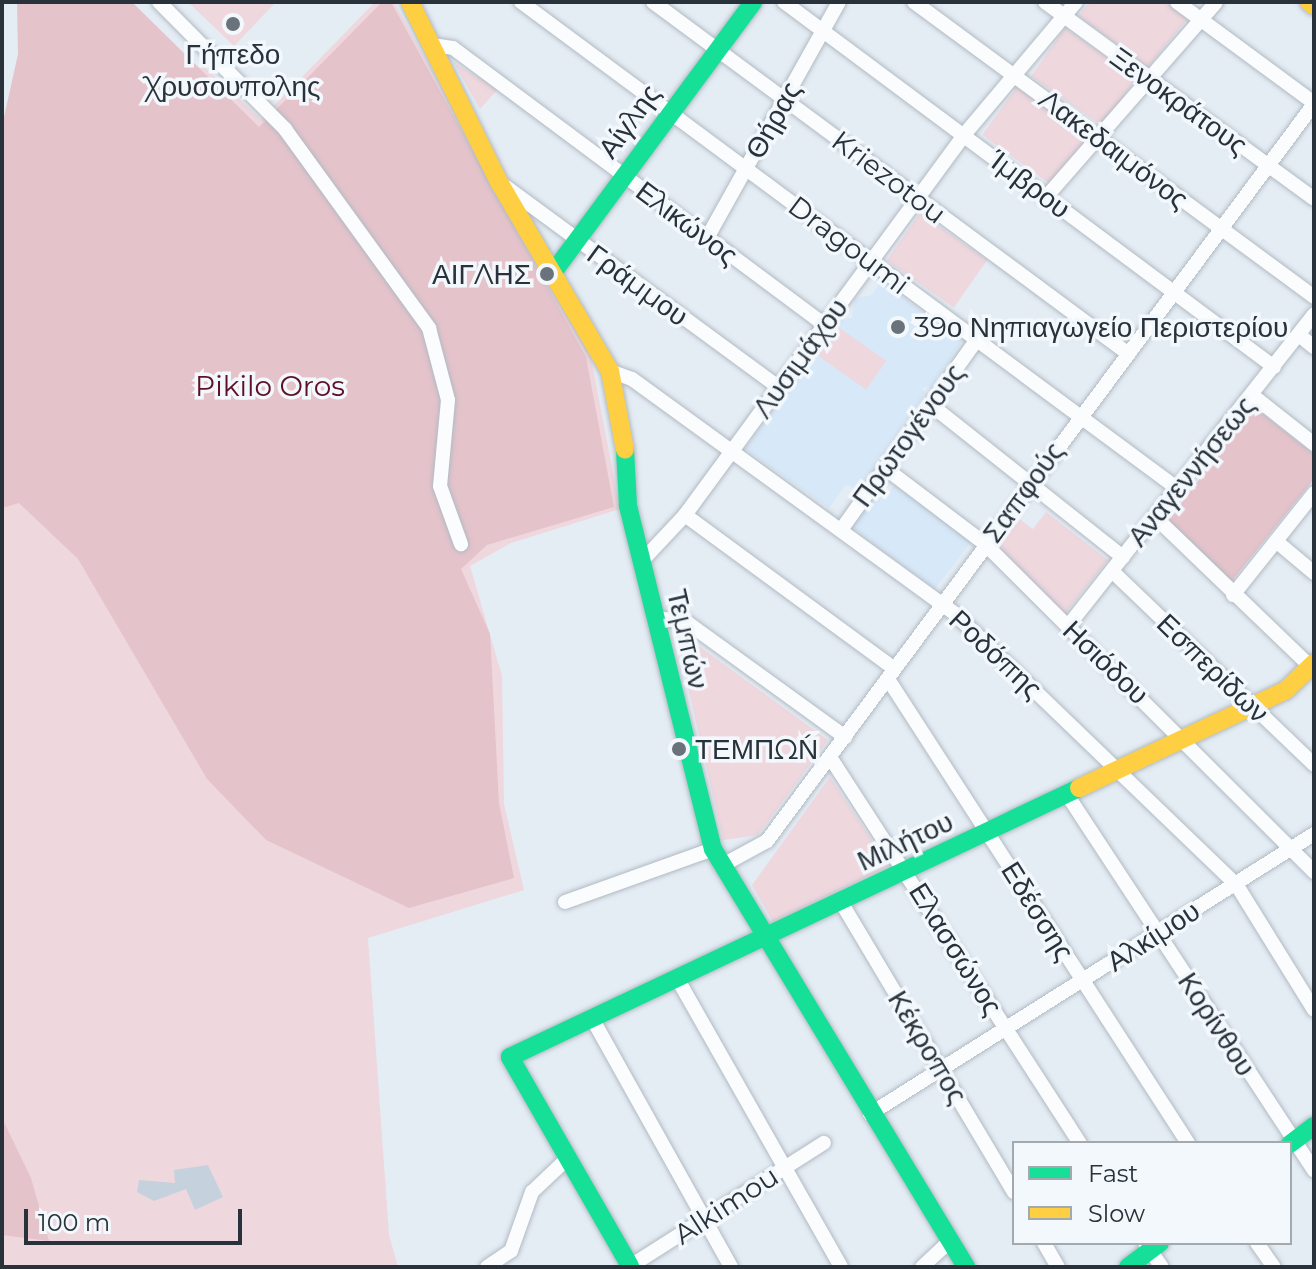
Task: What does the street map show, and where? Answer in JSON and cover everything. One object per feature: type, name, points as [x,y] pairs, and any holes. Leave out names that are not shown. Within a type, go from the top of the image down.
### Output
[{"type":"street","points":[[159,2],[285,129],[429,328],[448,400],[440,486],[461,544]]},
{"type":"street","name":"Τεμπών","points":[[410,2],[499,182],[610,371],[641,562],[713,849],[762,936],[966,1267]]},
{"type":"street","points":[[420,19],[432,2]]},
{"type":"street","name":"Dragoumi","points":[[521,2],[1178,489]]},
{"type":"street","name":"Kriezotou","points":[[653,2],[1126,352]]},
{"type":"street","name":"Αίγλης","points":[[552,274],[753,2]]},
{"type":"street","name":"Ίμβρου","points":[[784,2],[1274,367]]},
{"type":"street","name":"Θήρας","points":[[707,238],[839,2]]},
{"type":"street","name":"Λακεδαιμόνος","points":[[914,2],[1314,297]]},
{"type":"street","name":"Ξενοκράτους","points":[[1045,2],[1314,199]]},
{"type":"street","name":"Λυσιμάχου","points":[[641,562],[685,515],[964,135],[1076,2]]},
{"type":"street","points":[[1177,2],[1314,104]]},
{"type":"street","points":[[1047,196],[1216,2]]},
{"type":"street","points":[[1309,2],[1314,6]]},
{"type":"street","name":"Ελικώνος","points":[[432,45],[453,48],[824,325]]},
{"type":"street","name":"Σαπφούς","points":[[721,866],[767,841],[1264,163],[1314,104]]},
{"type":"street","name":"Γράμμου","points":[[499,182],[778,387]]},
{"type":"street","name":"Αναγεννήσεως","points":[[1068,626],[1314,315]]},
{"type":"street","points":[[1299,335],[1314,347]]},
{"type":"street","name":"Πρωτογένους","points":[[841,530],[976,341]]},
{"type":"street","name":"Ροδόπης","points":[[610,371],[732,451],[941,602],[1236,884],[1314,1010]]},
{"type":"street","points":[[1252,395],[1314,444]]},
{"type":"street","points":[[931,405],[1032,480],[1123,557]]},
{"type":"street","name":"Ησιόδου","points":[[885,468],[985,544],[1296,846],[1314,872]]},
{"type":"street","points":[[1233,595],[1314,493]]},
{"type":"street","name":"Εδέσσης","points":[[685,515],[891,674],[1083,982],[1187,1141]]},
{"type":"street","points":[[1155,517],[1233,595],[1313,667]]},
{"type":"street","points":[[1276,541],[1314,573]]},
{"type":"street","name":"Εσπερίδων","points":[[1112,571],[1314,765]]},
{"type":"street","points":[[654,618],[685,621],[845,737]]},
{"type":"street","name":"Μιλήτου","points":[[568,1158],[510,1057],[1252,707],[1286,690],[1313,667]]},
{"type":"street","name":"Ελασσώνος","points":[[830,757],[1079,1141]]},
{"type":"street","name":"Κορίνθου","points":[[1068,796],[1159,933],[1290,1141]]},
{"type":"street","name":"Αλκίμου","points":[[870,1114],[1314,834]]},
{"type":"street","points":[[565,902],[713,849]]},
{"type":"street","name":"Κέκροπος","points":[[841,902],[1012,1189]]},
{"type":"street","points":[[677,978],[780,1169],[841,1267]]},
{"type":"street","points":[[593,1020],[731,1267]]},
{"type":"street","points":[[1292,1142],[1314,1126]]},
{"type":"street","name":"Alkimou","points":[[630,1267],[824,1143]]},
{"type":"street","name":"Κορίνθου","points":[[1292,1144],[1314,1171]]},
{"type":"street","points":[[487,1267],[511,1251],[532,1192],[568,1158],[630,1267]]},
{"type":"street","points":[[922,1267],[949,1242]]},
{"type":"street","points":[[1045,1245],[1058,1267]]},
{"type":"street","points":[[1258,1245],[1274,1267]]},
{"type":"street","points":[[1128,1267],[1151,1246],[1162,1267]]},
{"type":"shaded area","points":[[881,281],[962,341],[932,386],[920,388],[926,392],[857,491],[846,484],[829,508],[745,449],[840,319],[852,318],[854,299],[872,295]]},
{"type":"shaded area","points":[[895,485],[971,542],[935,589],[851,527],[879,488],[888,494]]},
{"type":"green space","name":"Pikilo Oros","points":[[17,2],[132,2],[259,127],[382,2],[391,2],[586,357],[614,507],[487,545],[461,569],[490,634],[499,803],[514,878],[409,908],[266,840],[207,779],[78,559],[19,503],[2,508],[2,126],[18,54]]},
{"type":"green space","name":"Γήπεδο Χρυσουπολης","points":[[188,2],[276,2],[234,46]]},
{"type":"green space","name":"Pikilo Oros","points":[[375,2],[394,2],[591,358],[620,509],[511,543],[470,566],[502,676],[504,804],[524,890],[368,938],[389,1235],[398,1267],[2,1267],[2,222],[202,65],[261,119]]},
{"type":"green space","points":[[1089,2],[1166,2],[1188,18],[1148,67],[1079,16]]},
{"type":"green space","points":[[1065,28],[1136,78],[1102,126],[1031,76]]},
{"type":"green space","points":[[453,62],[498,89],[480,109],[455,65]]},
{"type":"green space","points":[[1017,87],[1087,138],[1053,186],[982,135]]},
{"type":"green space","points":[[920,213],[987,260],[954,308],[887,261]]},
{"type":"green space","points":[[838,327],[886,361],[866,390],[818,356]]},
{"type":"green space","points":[[1254,407],[1314,454],[1314,479],[1231,582],[1168,521]]},
{"type":"green space","points":[[1046,512],[1108,560],[1064,615],[995,547],[1018,518],[1033,529]]},
{"type":"green space","points":[[692,641],[828,740],[758,835],[723,840],[679,648]]},
{"type":"green space","points":[[830,777],[889,866],[773,922],[752,885]]},
{"type":"green space","points":[[2,1118],[31,1178],[49,1241],[2,1235]]},
{"type":"building","points":[[208,1165],[223,1197],[195,1210],[186,1189],[154,1201],[137,1192],[139,1180],[175,1183],[174,1170]]},
{"type":"traffic: fast","points":[[552,274],[753,2]]},
{"type":"traffic: fast","points":[[625,450],[628,506],[713,849],[966,1267]]},
{"type":"traffic: fast","points":[[630,1266],[510,1057],[1079,788]]},
{"type":"traffic: fast","points":[[1292,1142],[1314,1126]]},
{"type":"traffic: fast","points":[[1128,1267],[1157,1245]]},
{"type":"traffic: slow","points":[[410,2],[499,182],[610,371],[625,450]]},
{"type":"traffic: slow","points":[[1309,2],[1314,6]]},
{"type":"traffic: slow","points":[[1079,788],[1286,690],[1314,663]]},
{"type":"place","name":"Γήπεδο Χρυσουπολης","points":[[233,24]]},
{"type":"place","name":"ΑΙΓΛΗΣ","points":[[547,274]]},
{"type":"place","name":"39ο Νηπιαγωγείο Περιστερίου","points":[[898,327]]},
{"type":"place","name":"ΤΕΜΠΏΝ","points":[[679,749]]}]
